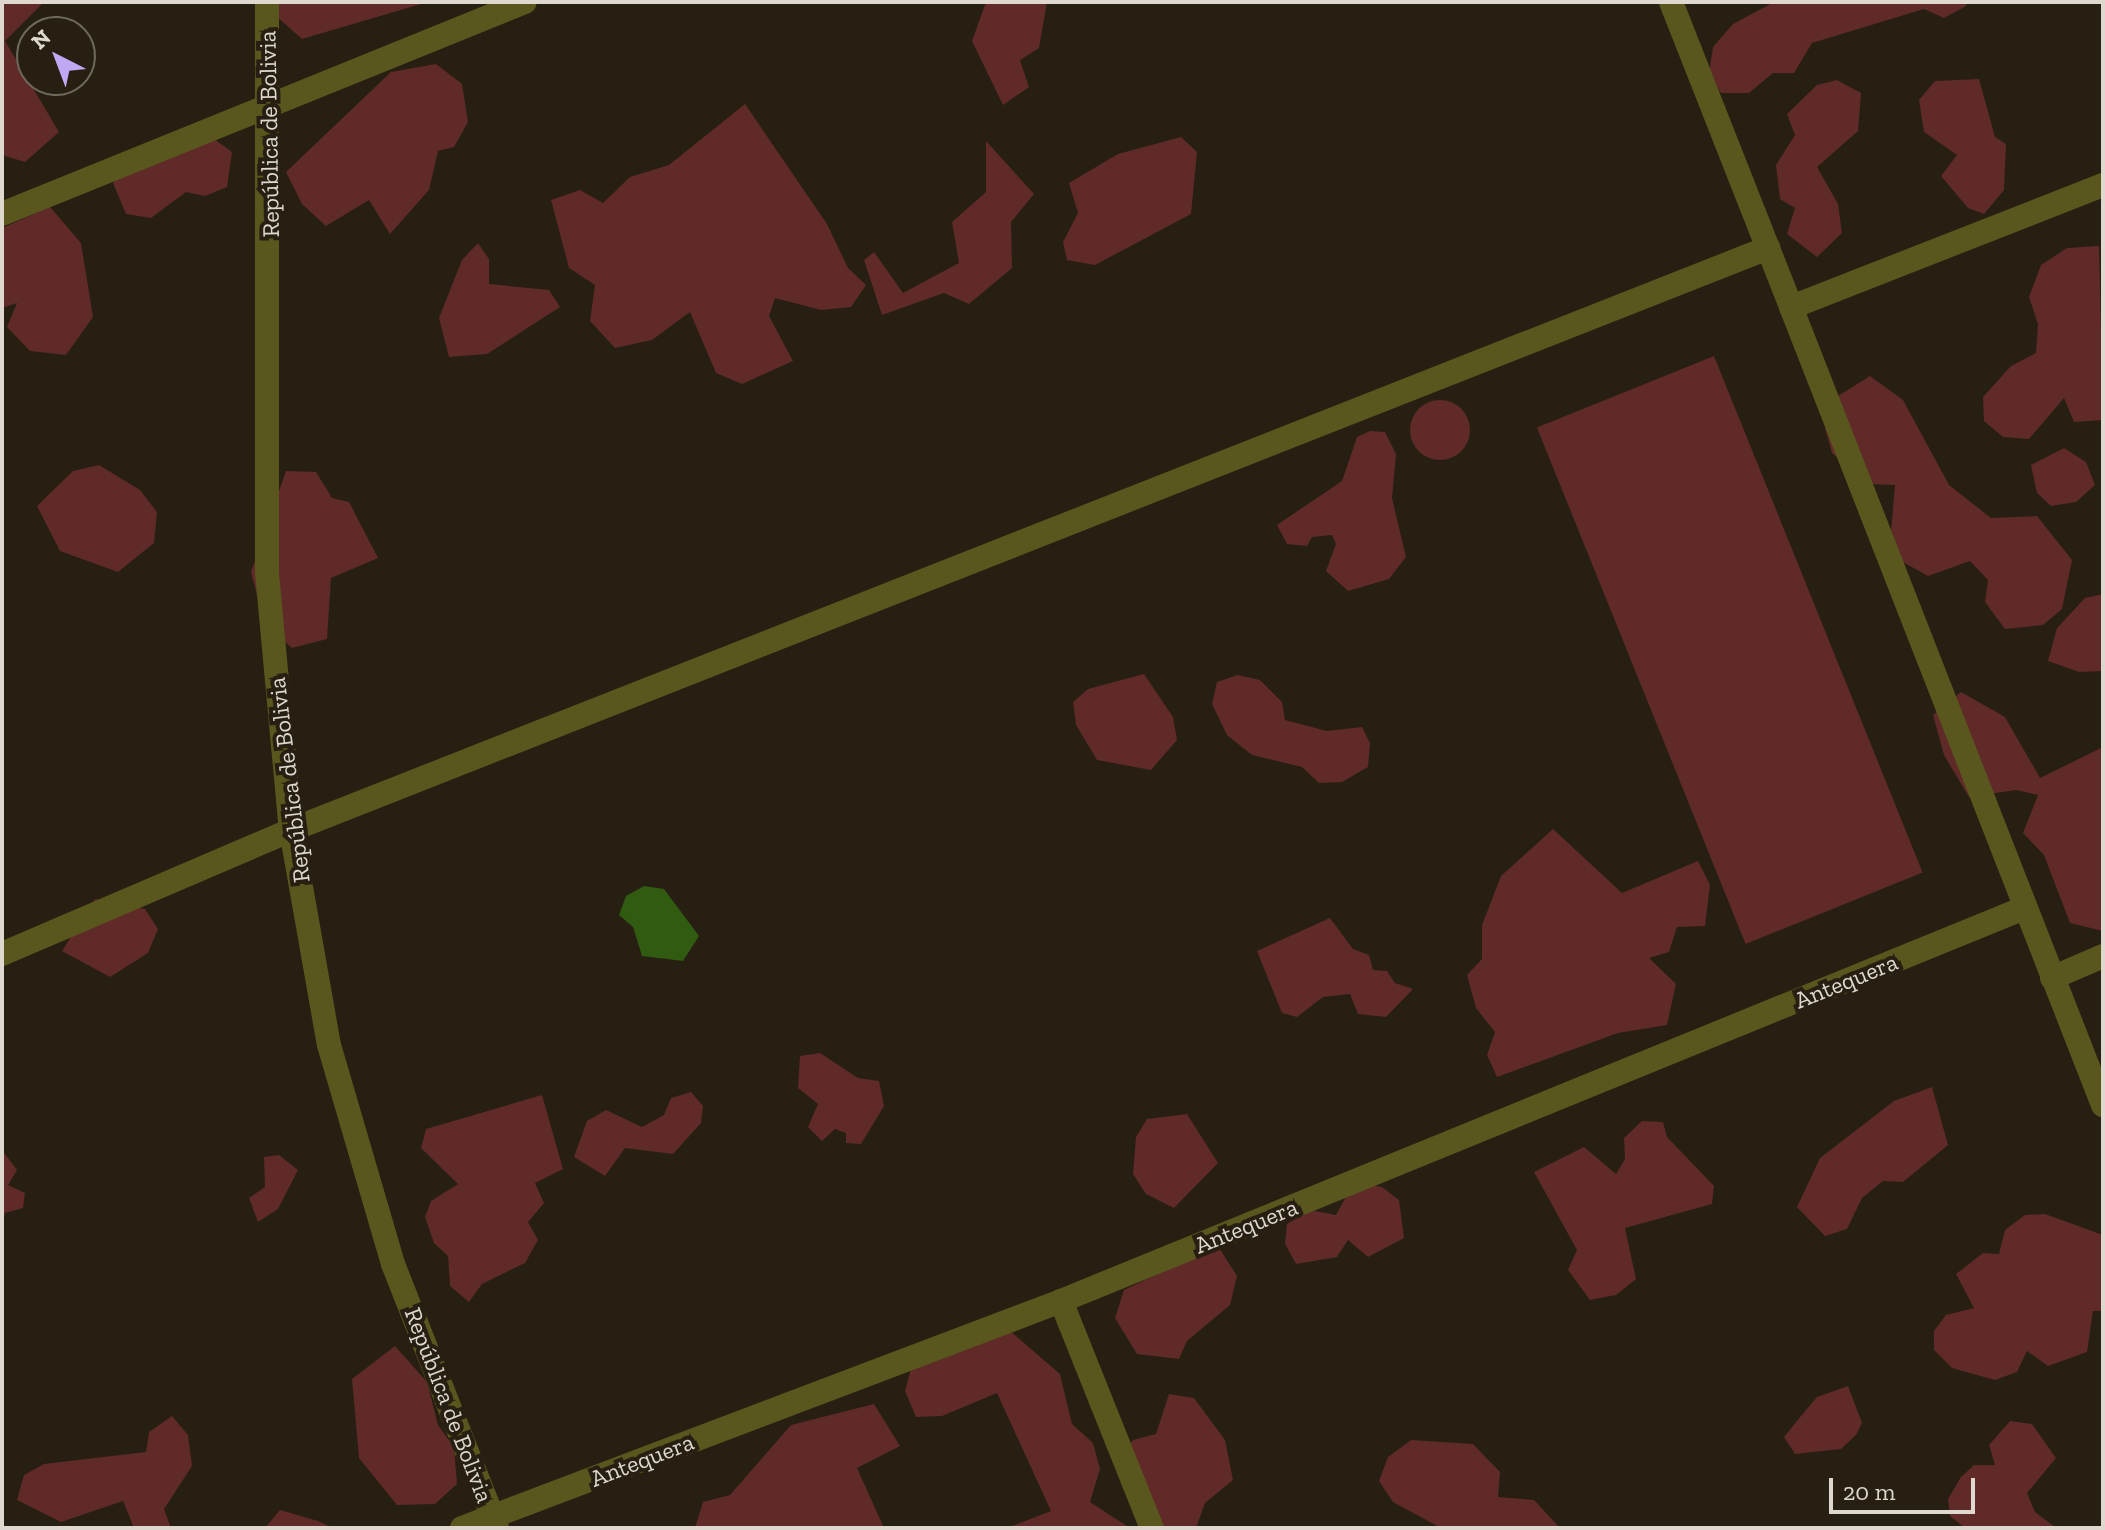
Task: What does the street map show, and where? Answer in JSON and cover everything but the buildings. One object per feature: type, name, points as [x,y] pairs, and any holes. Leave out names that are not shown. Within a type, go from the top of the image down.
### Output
[{"type":"street","name":"República de Bolivia","points":[[267,2],[271,105],[267,573],[291,830],[329,1045],[385,1235],[494,1522]]},
{"type":"street","points":[[2,214],[525,2]]},
{"type":"street","points":[[1671,2],[2103,1105]]},
{"type":"street","points":[[1791,307],[2103,185]]},
{"type":"street","points":[[2,954],[291,830],[1768,248]]},
{"type":"street","name":"Antequera","points":[[462,1528],[494,1522],[1061,1301],[2024,908]]},
{"type":"street","points":[[2052,978],[2103,956]]},
{"type":"street","points":[[1061,1301],[1152,1528]]},
{"type":"shaded area","points":[[2,2],[44,2],[30,16],[16,16],[16,30],[5,41],[16,60],[16,96],[38,96],[59,132],[25,162],[2,155]]},
{"type":"shaded area","points":[[269,2],[428,2],[302,39],[268,9]]},
{"type":"shaded area","points":[[986,2],[1047,2],[1039,48],[1020,60],[1029,87],[1003,105],[972,41]]},
{"type":"shaded area","points":[[1774,2],[1966,2],[1966,6],[1944,18],[1924,9],[1812,43],[1794,73],[1773,73],[1749,93],[1721,93],[1709,74],[1713,47],[1733,24]]},
{"type":"shaded area","points":[[436,64],[462,84],[468,122],[454,147],[438,151],[429,190],[390,234],[369,200],[326,226],[302,204],[286,172],[391,72]]},
{"type":"shaded area","points":[[1979,79],[1995,137],[2006,144],[2004,190],[1984,214],[1968,208],[1941,176],[1957,155],[1924,132],[1919,100],[1935,81]]},
{"type":"shaded area","points":[[1837,80],[1861,93],[1858,131],[1817,167],[1838,204],[1842,233],[1817,257],[1787,234],[1795,208],[1780,199],[1776,165],[1795,135],[1787,114],[1817,85]]},
{"type":"shaded area","points":[[745,104],[827,224],[848,268],[866,285],[851,307],[821,310],[775,298],[769,316],[793,361],[742,384],[716,373],[690,312],[652,340],[615,348],[590,321],[595,285],[569,268],[551,200],[580,190],[603,203],[630,177],[669,165]]},
{"type":"shaded area","points":[[1181,137],[1197,152],[1191,214],[1095,265],[1067,260],[1063,242],[1078,213],[1069,183],[1118,154]]},
{"type":"shaded area","points":[[214,139],[232,152],[227,187],[205,196],[186,192],[151,218],[126,214],[113,183],[128,165]]},
{"type":"shaded area","points":[[986,141],[1034,194],[1011,222],[1012,268],[969,304],[944,293],[882,315],[864,260],[874,252],[903,293],[959,263],[952,222],[986,192]]},
{"type":"shaded area","points":[[50,207],[81,243],[93,317],[66,355],[30,351],[7,327],[17,303],[2,308],[2,228]]},
{"type":"shaded area","points":[[478,243],[489,259],[489,284],[549,290],[560,307],[487,354],[449,357],[439,318],[462,260]]},
{"type":"shaded area","points":[[2099,246],[2103,420],[2074,422],[2064,398],[2029,439],[2003,437],[1984,421],[1983,397],[2011,366],[2036,353],[2038,324],[2029,297],[2041,265],[2067,248]]},
{"type":"shaded area","points":[[1714,356],[1923,872],[1746,944],[1537,428]]},
{"type":"shaded area","points":[[1870,376],[1903,400],[1949,485],[1991,518],[2037,516],[2072,560],[2062,609],[2043,625],[2005,629],[1985,602],[1988,580],[1970,561],[1928,576],[1901,561],[1891,532],[1895,485],[1869,484],[1832,453],[1825,428],[1838,396]]},
{"type":"shaded area","points":[[1440,400],[1461,409],[1470,430],[1461,451],[1440,460],[1419,451],[1410,430],[1419,409]]},
{"type":"shaded area","points":[[1370,431],[1385,432],[1396,454],[1392,498],[1406,557],[1389,579],[1348,591],[1326,571],[1336,544],[1332,535],[1312,537],[1307,546],[1287,544],[1277,525],[1342,481],[1357,437]]},
{"type":"shaded area","points":[[2064,448],[2086,462],[2095,485],[2076,502],[2051,506],[2037,493],[2031,465]]},
{"type":"shaded area","points":[[99,465],[140,490],[157,512],[154,543],[118,572],[60,551],[37,506],[73,471]]},
{"type":"shaded area","points":[[286,471],[316,472],[332,498],[349,502],[378,558],[331,578],[327,639],[292,648],[264,623],[251,572]]},
{"type":"shaded area","points":[[2103,594],[2103,671],[2079,672],[2048,661],[2057,628],[2085,598]]},
{"type":"shaded area","points":[[1144,674],[1173,717],[1177,740],[1151,770],[1097,760],[1076,725],[1073,702],[1088,689]]},
{"type":"shaded area","points":[[1238,675],[1260,680],[1282,702],[1285,720],[1327,731],[1362,727],[1370,743],[1368,767],[1342,782],[1319,783],[1302,767],[1252,755],[1227,735],[1212,704],[1217,682]]},
{"type":"shaded area","points":[[1961,692],[2005,717],[2040,778],[2103,747],[2103,931],[2070,923],[2044,855],[2023,833],[2038,795],[2016,790],[1969,797],[1944,755],[1933,715]]},
{"type":"shaded area","points":[[1553,829],[1622,893],[1698,861],[1710,885],[1705,926],[1677,927],[1669,952],[1649,958],[1676,984],[1667,1025],[1618,1033],[1497,1077],[1487,1055],[1495,1032],[1476,1008],[1467,975],[1482,959],[1482,925],[1501,876]]},
{"type":"shaded area","points":[[644,886],[664,889],[699,936],[683,961],[642,956],[633,927],[619,915],[626,896]]},
{"type":"shaded area","points":[[95,899],[145,909],[158,929],[148,953],[110,977],[62,951]]},
{"type":"shaded area","points":[[1330,918],[1353,949],[1369,955],[1373,970],[1387,971],[1395,983],[1413,989],[1386,1017],[1358,1014],[1350,994],[1323,997],[1297,1017],[1282,1013],[1257,951]]},
{"type":"shaded area","points":[[820,1053],[858,1078],[879,1081],[884,1106],[861,1144],[846,1143],[846,1133],[835,1129],[822,1141],[808,1127],[818,1104],[798,1088],[800,1056]]},
{"type":"shaded area","points":[[1932,1087],[1948,1145],[1903,1182],[1883,1181],[1862,1198],[1847,1229],[1825,1236],[1797,1207],[1820,1158],[1894,1101]]},
{"type":"shaded area","points":[[691,1092],[703,1106],[701,1123],[673,1154],[625,1148],[605,1176],[574,1157],[587,1121],[606,1110],[642,1127],[664,1115],[671,1098]]},
{"type":"shaded area","points":[[542,1095],[563,1169],[535,1183],[544,1203],[528,1222],[538,1240],[525,1263],[482,1284],[469,1302],[450,1286],[448,1256],[434,1243],[425,1217],[431,1201],[458,1184],[421,1148],[426,1129]]},
{"type":"shaded area","points":[[1187,1114],[1218,1163],[1174,1208],[1146,1194],[1133,1174],[1136,1137],[1147,1119]]},
{"type":"shaded area","points":[[1642,1121],[1663,1122],[1667,1137],[1714,1186],[1712,1204],[1625,1228],[1636,1279],[1616,1295],[1590,1300],[1568,1270],[1577,1250],[1534,1172],[1584,1147],[1616,1174],[1625,1159],[1624,1138]]},
{"type":"shaded area","points":[[2,1150],[17,1170],[8,1185],[25,1193],[23,1208],[5,1213],[2,1226]]},
{"type":"shaded area","points":[[279,1155],[298,1170],[278,1209],[258,1222],[249,1198],[265,1187],[264,1157]]},
{"type":"shaded area","points":[[1354,1182],[1382,1187],[1399,1200],[1404,1238],[1368,1257],[1348,1240],[1337,1257],[1296,1264],[1285,1244],[1287,1224],[1310,1210],[1336,1215]]},
{"type":"shaded area","points":[[2045,1214],[2103,1235],[2103,1311],[2093,1311],[2087,1352],[2048,1366],[2027,1351],[2017,1372],[1995,1380],[1952,1368],[1934,1350],[1934,1331],[1946,1315],[1974,1308],[1956,1274],[1983,1253],[1999,1254],[2005,1230],[2025,1215]]},
{"type":"shaded area","points":[[1218,1246],[1237,1276],[1230,1305],[1187,1341],[1179,1359],[1137,1354],[1115,1318],[1124,1290]]},
{"type":"shaded area","points":[[1009,1330],[1060,1374],[1072,1424],[1093,1443],[1100,1469],[1090,1502],[1130,1528],[1007,1528],[1051,1511],[997,1393],[942,1416],[916,1417],[905,1391],[912,1365]]},
{"type":"shaded area","points":[[395,1346],[427,1382],[438,1425],[454,1447],[457,1484],[435,1504],[397,1505],[359,1458],[352,1379]]},
{"type":"shaded area","points":[[1848,1386],[1862,1423],[1856,1435],[1841,1449],[1795,1454],[1784,1437],[1817,1397]]},
{"type":"shaded area","points":[[1169,1394],[1194,1398],[1225,1440],[1233,1480],[1205,1503],[1196,1528],[1144,1528],[1115,1460],[1133,1440],[1156,1434]]},
{"type":"shaded area","points":[[874,1404],[900,1446],[857,1468],[884,1528],[695,1528],[703,1502],[730,1495],[791,1425]]},
{"type":"shaded area","points":[[172,1416],[188,1435],[192,1466],[164,1509],[171,1528],[134,1528],[123,1501],[61,1522],[17,1500],[24,1475],[44,1464],[146,1452],[149,1432]]},
{"type":"shaded area","points":[[2010,1421],[2032,1424],[2056,1458],[2027,1493],[2035,1512],[2056,1528],[1965,1528],[1950,1516],[1948,1499],[1961,1477],[1974,1465],[1995,1465],[1989,1445]]},
{"type":"shaded area","points":[[1411,1440],[1473,1444],[1500,1472],[1498,1497],[1534,1500],[1560,1528],[1441,1528],[1393,1502],[1379,1481],[1388,1457]]},
{"type":"shaded area","points":[[280,1510],[318,1521],[333,1528],[265,1528]]}]
